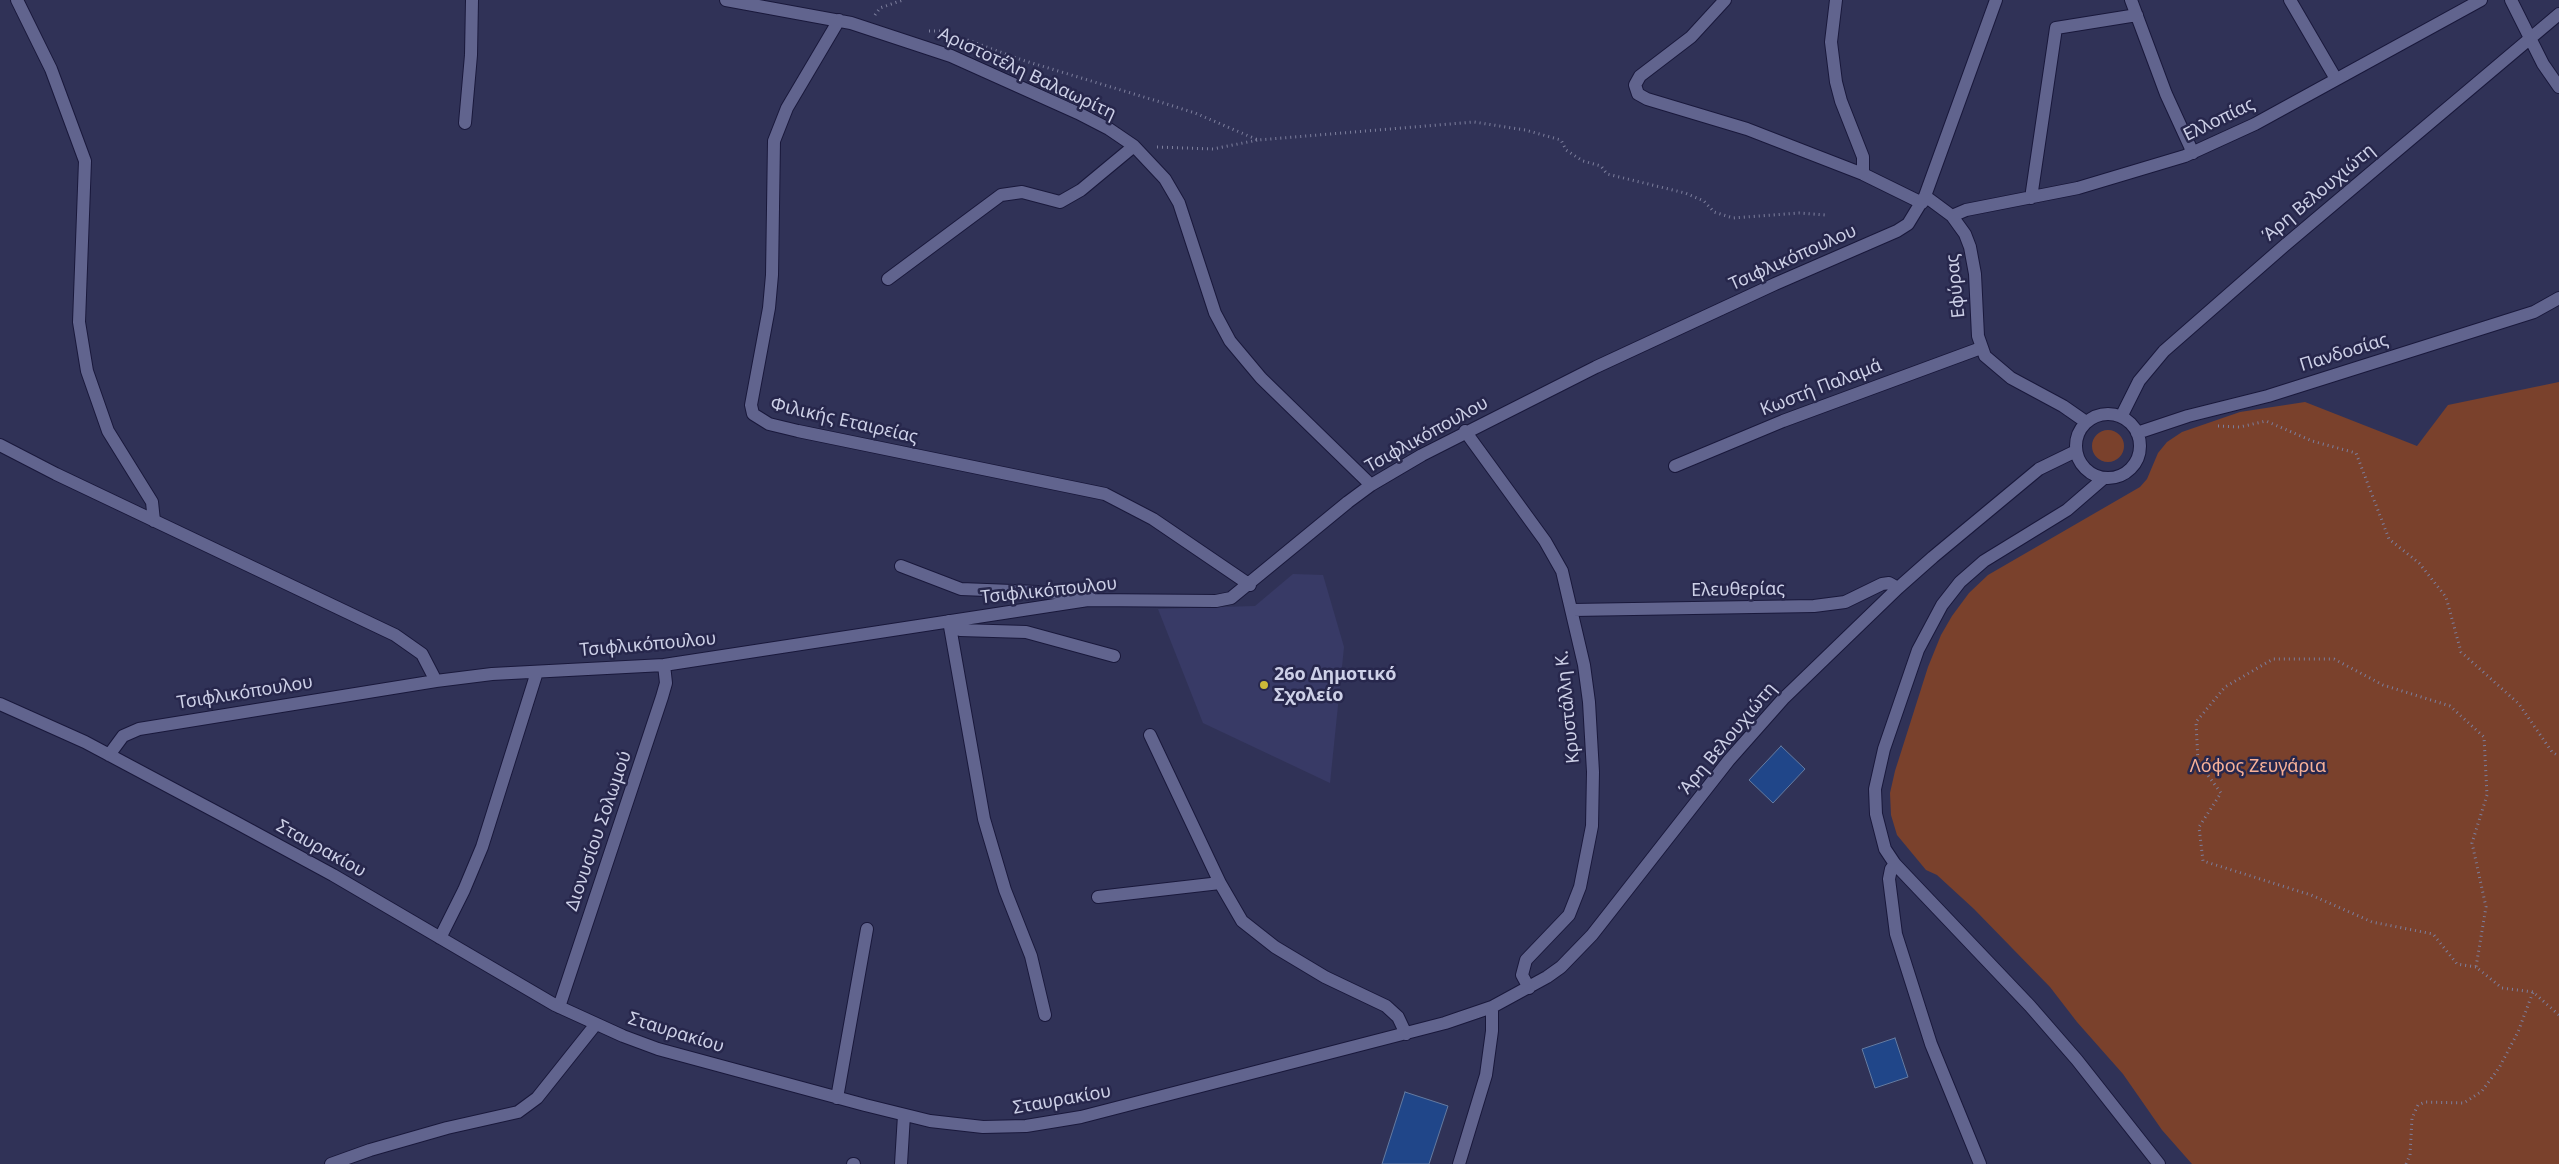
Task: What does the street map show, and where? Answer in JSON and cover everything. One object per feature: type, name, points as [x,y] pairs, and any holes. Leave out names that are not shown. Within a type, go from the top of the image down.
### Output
[{"type":"street","points":[[17,0],[51,69],[85,161],[79,322],[87,371],[108,431],[152,502],[154,521]]},
{"type":"street","points":[[465,123],[471,55],[472,0]]},
{"type":"street","name":"Αριστοτέλη Βαλαωρίτη","points":[[726,0],[838,20],[865,27],[951,56],[1109,129],[1134,146],[1165,179],[1179,203],[1216,313],[1230,341],[1261,378],[1371,485]]},
{"type":"street","name":"Εφύρας","points":[[1725,0],[1691,36],[1640,76],[1635,85],[1638,94],[1647,99],[1700,113],[1748,129],[1924,200],[1952,216],[1965,234],[1973,258],[1981,348]]},
{"type":"street","points":[[1836,0],[1831,42],[1836,82],[1841,101],[1863,157],[1863,174]]},
{"type":"street","points":[[1924,200],[1996,0]]},
{"type":"street","points":[[2131,0],[2166,94],[2193,153]]},
{"type":"street","points":[[2290,0],[2336,79]]},
{"type":"street","name":"Ελλοπίας","points":[[1952,216],[1966,210],[2031,198],[2120,177],[2193,153],[2255,124],[2481,0]]},
{"type":"street","points":[[2511,0],[2543,64],[2559,87]]},
{"type":"street","name":"Άρη Βελουχιώτη","points":[[2121,417],[2138,381],[2164,351],[2284,246],[2559,14]]},
{"type":"street","points":[[2031,198],[2056,28],[2137,15]]},
{"type":"street","name":"Φιλικής Εταιρείας","points":[[838,20],[794,96],[774,141],[772,275],[769,308],[751,404],[753,414],[768,424],[798,431],[1105,494],[1153,519],[1250,585]]},
{"type":"street","points":[[888,279],[1001,194],[1022,192],[1060,202],[1081,190],[1134,146]]},
{"type":"street","name":"Τσιφλικόπουλου","points":[[109,755],[123,736],[138,729],[436,681],[537,672],[664,665],[1039,606],[1100,600],[1216,601],[1231,598],[1250,585],[1307,535],[1371,485],[1465,431],[1596,367],[1766,288],[1897,231],[1908,224],[1924,200]]},
{"type":"street","name":"Πανδοσίας","points":[[2137,434],[2188,416],[2268,396],[2534,312],[2559,298]]},
{"type":"street","points":[[1981,348],[1985,356],[2001,372],[2023,386],[2063,406],[2086,422]]},
{"type":"street","name":"Κωστή Παλαμά","points":[[1674,466],[1791,418],[1981,348]]},
{"type":"street","points":[[2107,414],[2121,417],[2131,424],[2137,434],[2140,450],[2134,466],[2120,476],[2104,478],[2088,472],[2078,460],[2076,452],[2078,435],[2086,422],[2107,414]]},
{"type":"street","name":"Κρυστάλλη Κ.","points":[[1465,431],[1554,554],[1562,571],[1573,610],[1589,702],[1593,772],[1592,826],[1574,905],[1563,923],[1532,952],[1524,965],[1522,975],[1529,988]]},
{"type":"street","points":[[0,445],[409,643],[427,660],[436,681]]},
{"type":"street","name":"Άρη Βελουχιώτη","points":[[1406,1034],[1492,1007],[1529,988],[1561,967],[1580,949],[1760,723],[1898,588],[2039,469],[2076,452]]},
{"type":"street","points":[[2104,478],[2067,510],[1984,560],[1955,588],[1929,626],[1901,698],[1880,763],[1875,789],[1879,831],[1886,849],[1895,864],[2059,1040],[2159,1164]]},
{"type":"street","points":[[900,566],[961,589],[1093,595],[1100,600]]},
{"type":"street","name":"Ελευθερίας","points":[[1573,610],[1814,606],[1845,602],[1882,584],[1889,583],[1898,588]]},
{"type":"street","points":[[949,621],[955,628],[960,630],[1026,632],[1114,656]]},
{"type":"street","points":[[949,621],[984,819],[1002,883],[1031,956],[1045,1015]]},
{"type":"street","name":"Διονυσίου Σολωμού","points":[[559,1007],[662,698],[666,683],[664,665]]},
{"type":"street","points":[[440,938],[482,848],[537,672]]},
{"type":"street","name":"Σταυρακίου","points":[[0,704],[109,755],[333,875],[559,1007],[596,1024],[658,1048],[904,1115],[930,1121],[983,1127],[1042,1124],[1091,1115],[1406,1034]]},
{"type":"street","points":[[1150,735],[1220,883],[1239,917],[1275,947],[1325,977],[1386,1006],[1398,1017],[1406,1034]]},
{"type":"street","points":[[1895,864],[1891,869],[1889,879],[1896,934],[1931,1044],[1980,1164]]},
{"type":"street","points":[[1098,897],[1220,883]]},
{"type":"street","points":[[837,1098],[867,929]]},
{"type":"street","points":[[1459,1164],[1486,1075],[1492,1032],[1492,1007]]},
{"type":"street","points":[[331,1164],[370,1150],[522,1110],[537,1098],[551,1082],[596,1024]]},
{"type":"street","points":[[901,1164],[904,1115]]},
{"type":"path","points":[[865,27],[880,8],[903,0]]},
{"type":"path","points":[[923,31],[943,31],[1022,60],[1196,113],[1258,140]]},
{"type":"path","points":[[1134,146],[1213,149],[1258,140],[1474,122],[1525,130],[1560,140],[1566,150],[1583,161],[1601,166],[1607,174],[1685,193],[1704,202],[1714,212],[1733,218],[1799,213],[1826,215]]},
{"type":"path","points":[[2214,426],[2240,427],[2266,421],[2312,441],[2356,453],[2389,539],[2419,564],[2446,597],[2461,652],[2519,704],[2552,752],[2559,756]]},
{"type":"path","points":[[2476,967],[2486,907],[2472,843],[2486,795],[2484,737],[2450,706],[2383,685],[2334,659],[2273,659],[2225,687],[2196,722],[2198,762],[2221,793],[2199,827],[2203,861],[2311,895],[2372,922],[2433,934],[2457,964],[2476,967],[2502,988],[2533,992],[2559,1015]]},
{"type":"path","points":[[2406,1164],[2410,1155],[2412,1118],[2418,1105],[2424,1102],[2464,1104],[2482,1091],[2499,1068],[2518,1032],[2533,992]]},
{"type":"shaded area","name":"26ο Δημοτικό Σχολείο","points":[[1293,574],[1323,575],[1344,647],[1330,783],[1203,723],[1158,609],[1255,606]]},
{"type":"green space","name":"Λόφος Ζευγάρια","points":[[2559,382],[2559,1164],[2192,1164],[2162,1130],[2123,1074],[2077,1022],[2050,987],[1974,909],[1937,875],[1926,870],[1897,835],[1891,815],[1890,793],[1895,771],[1928,667],[1941,635],[1969,593],[1988,575],[2140,487],[2147,479],[2158,453],[2167,442],[2182,432],[2240,412],[2305,402],[2417,446],[2448,405]]},
{"type":"green space","points":[[2108,430],[2119,435],[2124,446],[2119,457],[2108,462],[2097,457],[2092,446],[2097,435]]},
{"type":"building","points":[[1781,746],[1805,769],[1773,803],[1749,780]]},
{"type":"building","points":[[1895,1038],[1908,1077],[1875,1088],[1862,1049]]},
{"type":"building","points":[[1405,1092],[1448,1106],[1429,1164],[1382,1164]]},
{"type":"place","name":"26ο Δημοτικό Σχολείο","points":[[1264,685]]}]
